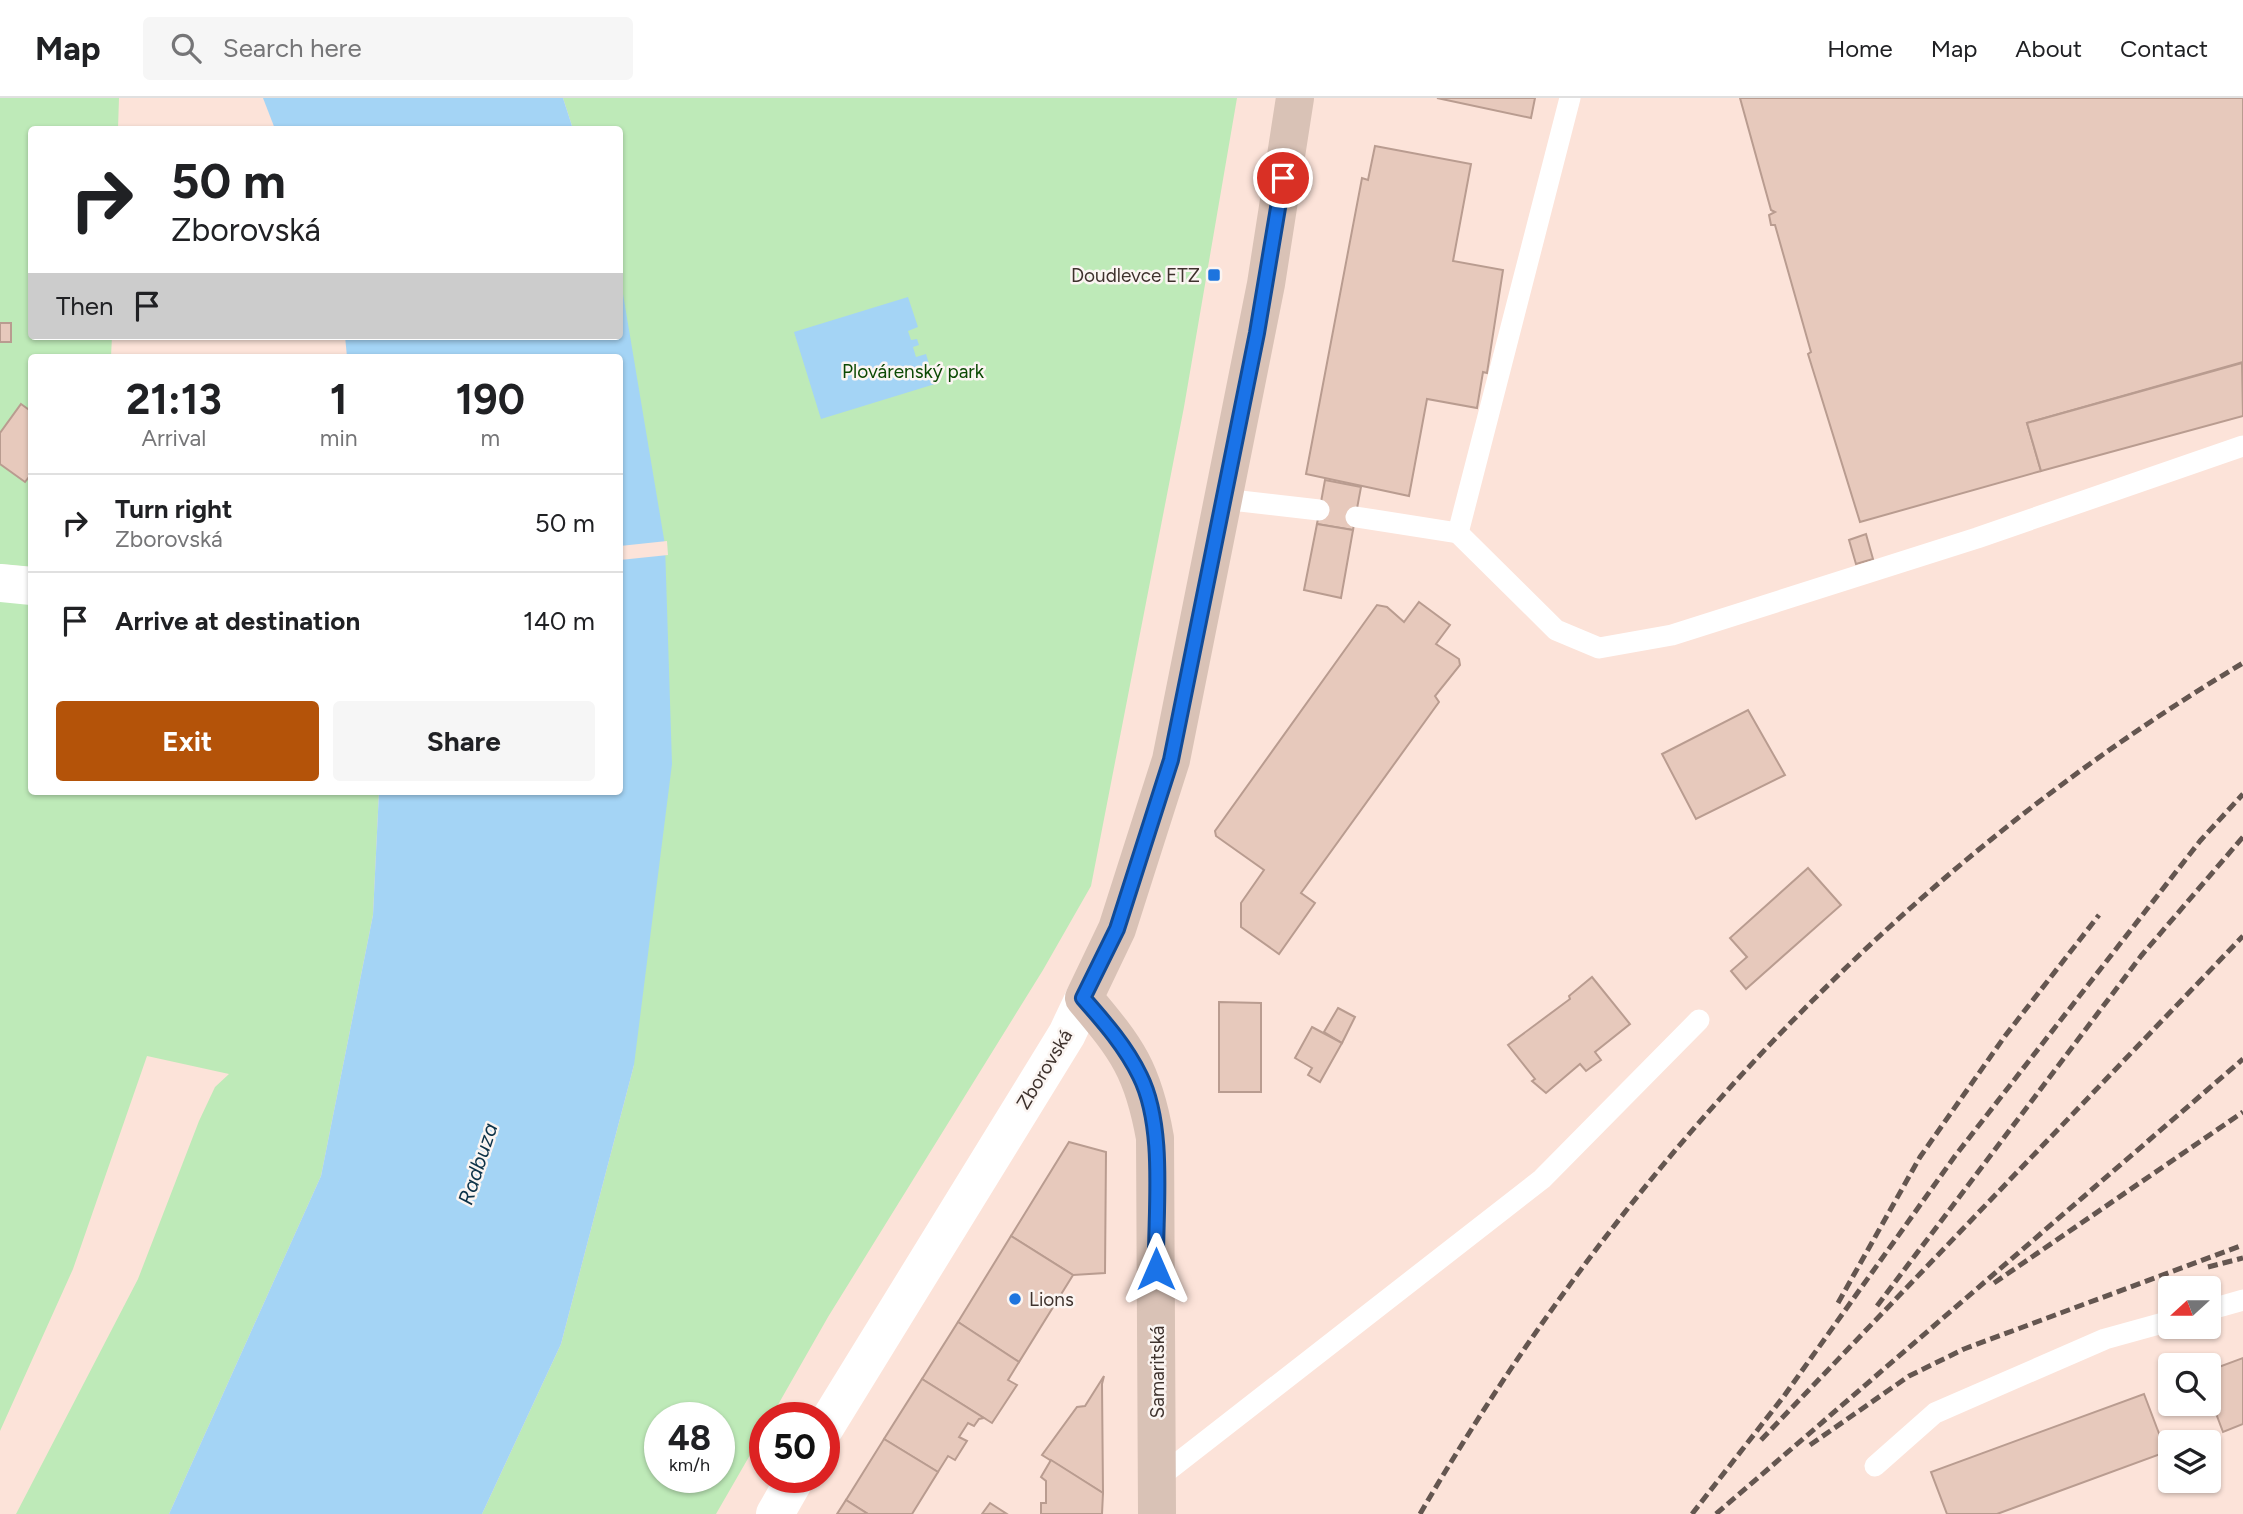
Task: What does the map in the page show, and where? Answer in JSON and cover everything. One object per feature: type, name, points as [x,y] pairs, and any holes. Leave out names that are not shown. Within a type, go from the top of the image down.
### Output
[{"type":"main road","name":"Zborovská","points":[[1083,998],[1117,929],[1171,760],[1266,284],[1295,98]]},
{"type":"main road","name":"Samaritská","points":[[1083,998],[1118,1039],[1141,1078],[1155,1138],[1157,1496]]},
{"type":"street","points":[[0,583],[28,586]]},
{"type":"street","name":"Zborovská","points":[[840,1403],[1068,1034],[1083,998]]},
{"type":"street","points":[[775,1514],[787,1493]]},
{"type":"lane","points":[[1458,533],[1570,98]]},
{"type":"lane","points":[[1356,517],[1458,533],[1556,630],[1599,648],[1672,635],[1977,538],[2243,446]]},
{"type":"lane","points":[[1223,499],[1319,510]]},
{"type":"lane","points":[[1157,1496],[1542,1179],[1699,1020]]},
{"type":"lane","points":[[2221,1306],[2243,1300]]},
{"type":"lane","points":[[1875,1466],[1935,1413],[2105,1339],[2158,1324]]},
{"type":"green space","points":[[0,98],[119,98],[118,126],[28,126],[28,340],[112,340],[111,354],[28,354],[28,567],[0,564]]},
{"type":"green space","name":"Plovárenský park","points":[[563,98],[1237,98],[1184,407],[1091,886],[1043,970],[828,1317],[780,1402],[749,1402],[749,1457],[735,1481],[735,1402],[644,1402],[644,1493],[728,1493],[716,1514],[482,1514],[561,1344],[634,1065],[623,330],[623,126],[572,126]]},
{"type":"green space","points":[[0,599],[28,599],[28,795],[379,795],[373,915],[321,1176],[169,1514],[16,1514],[138,1279],[199,1121],[215,1087],[229,1074],[147,1056],[73,1269],[0,1431]]},
{"type":"water","points":[[263,98],[563,98],[572,126],[274,126]]},
{"type":"water","name":"Radbuza","points":[[623,294],[665,545],[672,764],[634,1065],[561,1344],[482,1514],[169,1514],[321,1176],[373,915],[379,795],[623,795],[623,354],[347,354],[345,340],[623,340]]},
{"type":"water","points":[[908,297],[918,327],[908,331],[911,340],[917,339],[919,345],[913,347],[916,357],[926,354],[935,384],[821,419],[794,332]]},
{"type":"pier","points":[[667,541],[668,555],[623,560],[623,546]]},
{"type":"building","points":[[1437,98],[1535,98],[1531,118]]},
{"type":"building","points":[[1740,98],[2243,98],[2243,362],[2027,423],[2041,471],[1860,522],[1808,354],[1811,352],[1775,225],[1771,225],[1769,215],[1775,212],[1771,210]]},
{"type":"building","points":[[1375,146],[1471,164],[1453,261],[1503,270],[1487,373],[1483,372],[1477,408],[1427,399],[1409,496],[1306,474],[1362,178],[1368,180]]},
{"type":"building","points":[[0,323],[11,323],[11,342],[0,342]]},
{"type":"building","points":[[2242,363],[2243,416],[2041,471],[2027,423]]},
{"type":"building","points":[[21,404],[28,409],[28,478],[25,482],[0,464],[0,433]]},
{"type":"building","points":[[1325,480],[1361,487],[1353,530],[1317,524]]},
{"type":"building","points":[[1317,524],[1353,530],[1341,598],[1304,590]]},
{"type":"building","points":[[1866,534],[1873,559],[1856,564],[1849,540]]},
{"type":"building","points":[[1419,602],[1450,625],[1436,644],[1459,659],[1460,665],[1435,696],[1439,702],[1301,893],[1315,903],[1279,954],[1241,927],[1241,903],[1264,870],[1216,836],[1215,831],[1377,605],[1387,607],[1404,622]]},
{"type":"building","points":[[1748,710],[1785,775],[1696,819],[1662,754]]},
{"type":"building","points":[[1808,868],[1841,905],[1746,989],[1731,971],[1747,957],[1730,938]]},
{"type":"building","points":[[1592,977],[1630,1024],[1595,1052],[1601,1060],[1586,1071],[1580,1064],[1546,1093],[1532,1081],[1535,1079],[1508,1045],[1570,999],[1569,996]]},
{"type":"building","points":[[1219,1002],[1261,1003],[1261,1092],[1219,1092]]},
{"type":"building","points":[[1338,1008],[1355,1017],[1342,1043],[1324,1032]]},
{"type":"building","points":[[1312,1027],[1342,1043],[1320,1082],[1308,1075],[1312,1068],[1295,1058]]},
{"type":"building","points":[[1069,1142],[1106,1152],[1105,1273],[1073,1275],[1011,1236]]},
{"type":"building","name":"Lions","points":[[1011,1236],[1073,1275],[1019,1362],[958,1322]]},
{"type":"building","points":[[958,1322],[1019,1362],[1008,1380],[1017,1385],[992,1423],[922,1379]]},
{"type":"building","points":[[2243,1358],[2243,1424],[2223,1432],[2217,1416],[2221,1416],[2221,1366]]},
{"type":"building","points":[[1104,1376],[1103,1493],[1042,1455],[1077,1407],[1085,1406]]},
{"type":"building","points":[[922,1379],[984,1418],[979,1419],[974,1426],[968,1423],[959,1437],[967,1441],[955,1460],[948,1456],[938,1472],[884,1439]]},
{"type":"building","points":[[2144,1394],[2158,1431],[2158,1455],[1997,1514],[1947,1514],[1931,1472]]},
{"type":"building","points":[[884,1439],[938,1472],[912,1514],[868,1514],[846,1500]]},
{"type":"building","points":[[1051,1460],[1103,1493],[1102,1514],[1041,1514],[1041,1503],[1046,1503],[1046,1481],[1041,1477]]},
{"type":"building","points":[[846,1500],[868,1514],[837,1514]]},
{"type":"building","points":[[990,1503],[1007,1514],[982,1514]]},
{"type":"railway","points":[[1420,1514],[1499,1386],[1585,1264],[1678,1147],[1778,1036],[1884,932],[1997,834],[2117,745],[2243,663]]},
{"type":"railway","points":[[1692,1514],[1784,1396],[1955,1156],[2200,841],[2243,794]]},
{"type":"railway","points":[[1877,1306],[2141,956],[2243,837]]},
{"type":"railway","points":[[1838,1303],[1920,1157],[2005,1036],[2099,915]]},
{"type":"railway","points":[[1761,1440],[2243,936]]},
{"type":"railway","points":[[1716,1514],[2243,1059]]},
{"type":"railway","points":[[1994,1283],[2243,1112]]},
{"type":"railway","points":[[1810,1445],[1909,1376],[1964,1349],[2243,1245]]},
{"type":"railway","points":[[2208,1267],[2243,1258]]},
{"type":"place","name":"Doudlevce ETZ","points":[[1214,275]]},
{"type":"place","name":"Lions","points":[[1015,1299]]},
{"type":"route","points":[[1156,1269],[1155,1138],[1149,1101],[1141,1078],[1118,1039],[1083,998],[1117,929],[1171,760],[1257,333],[1283,178]]}]
